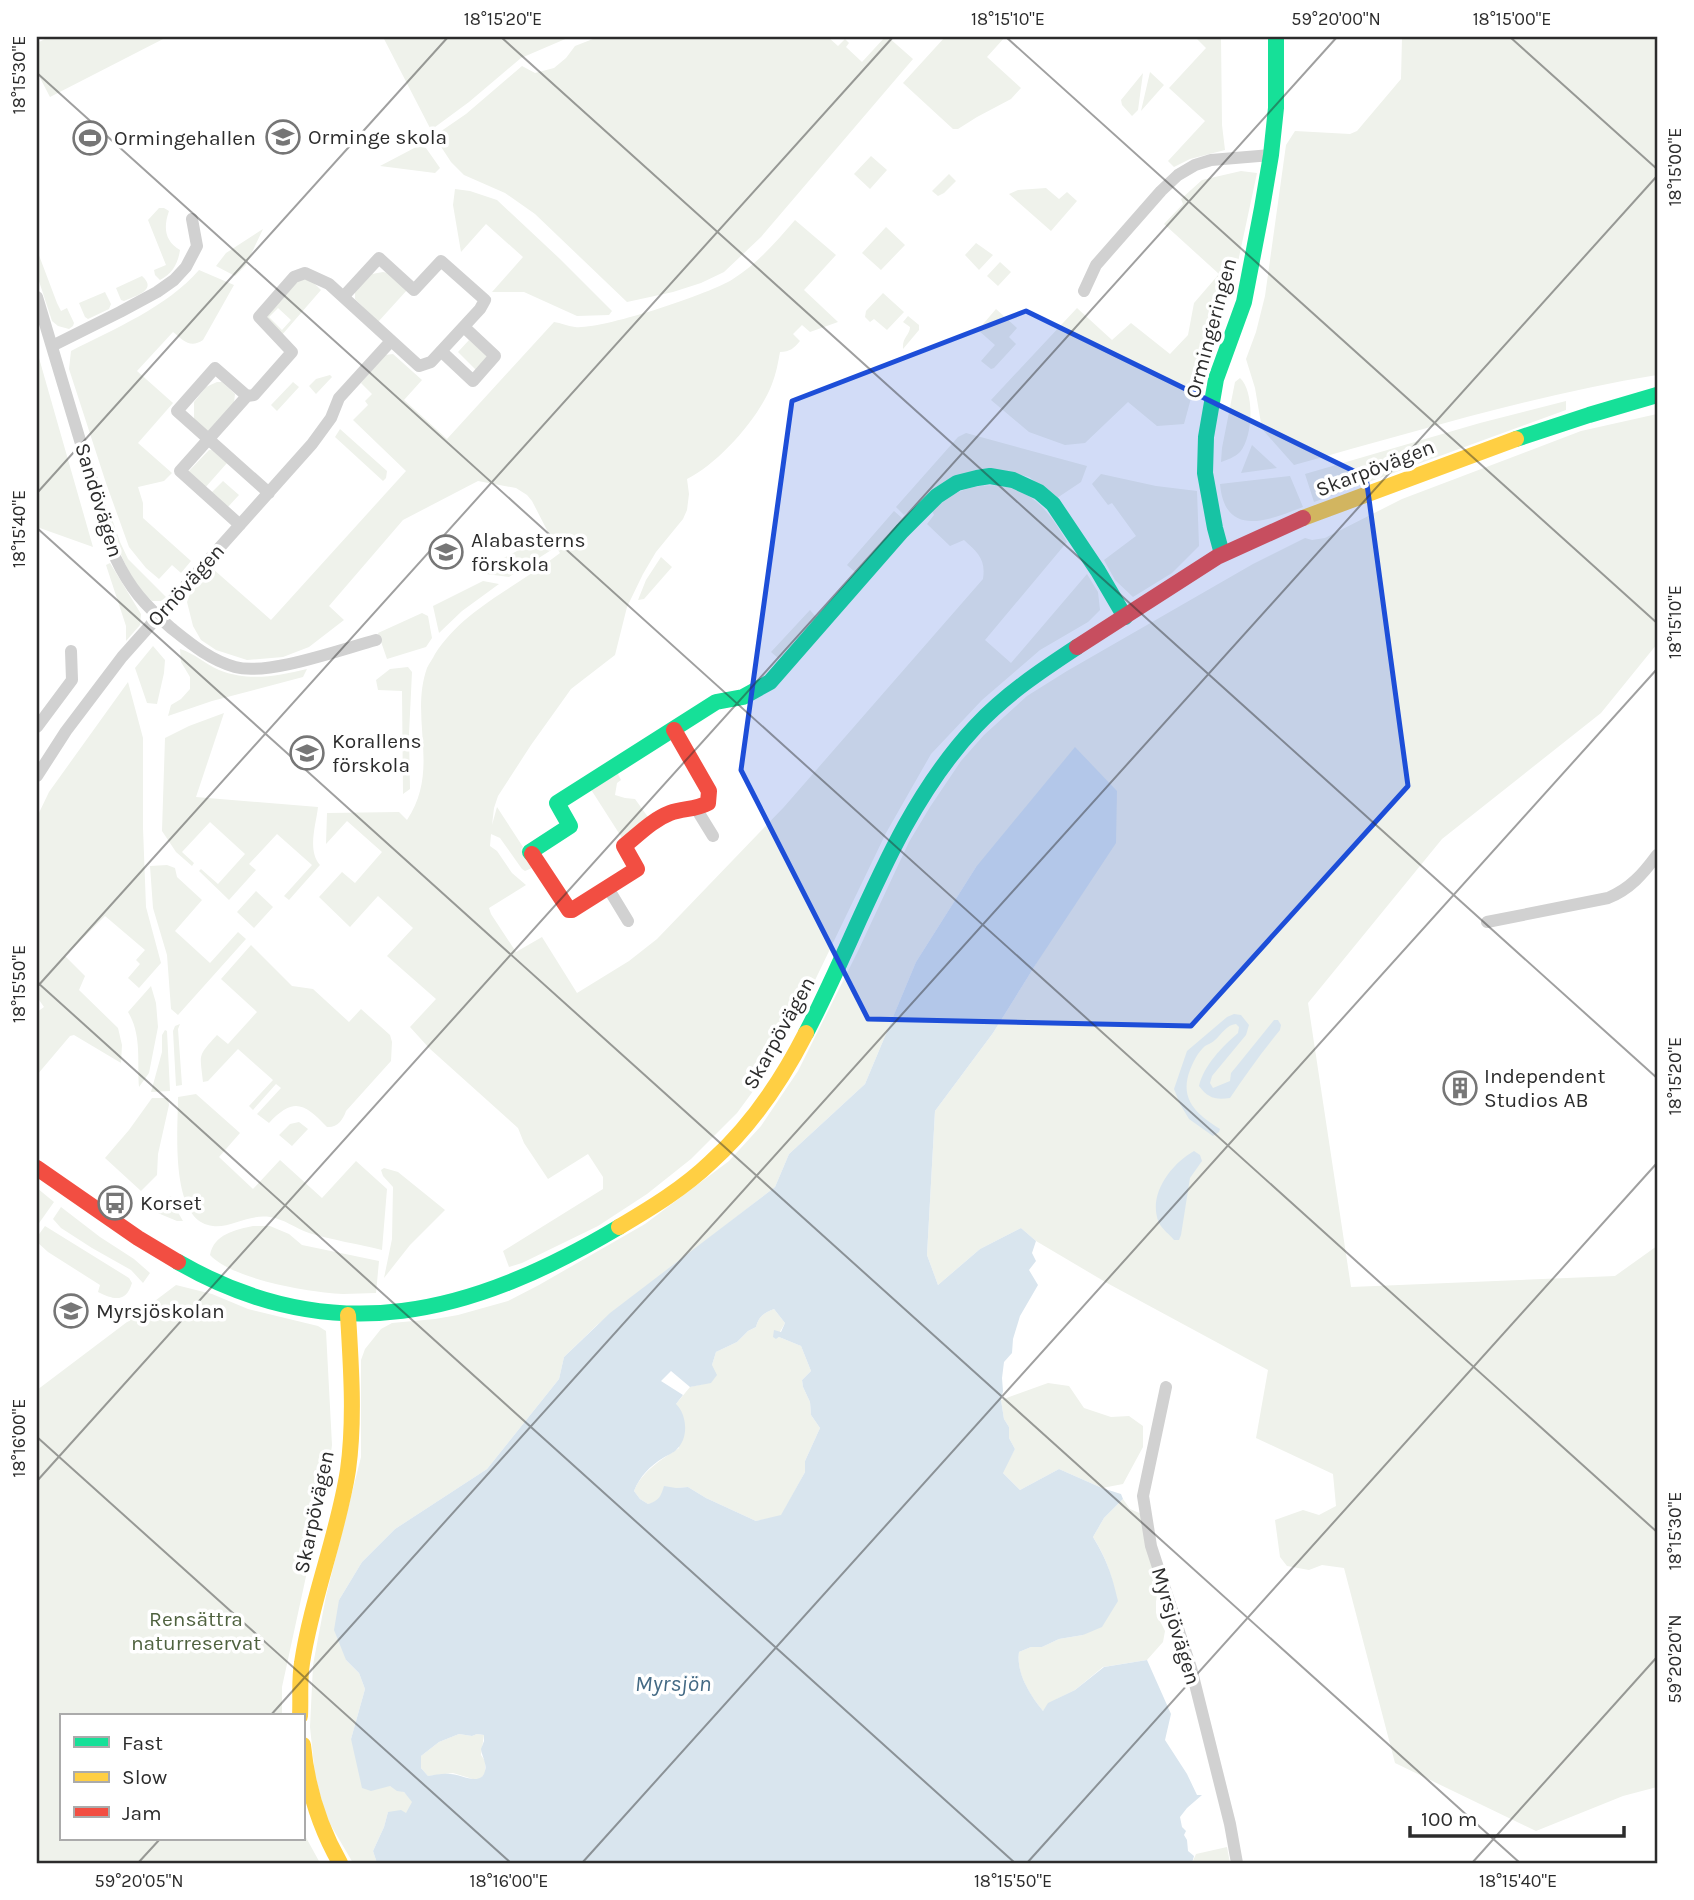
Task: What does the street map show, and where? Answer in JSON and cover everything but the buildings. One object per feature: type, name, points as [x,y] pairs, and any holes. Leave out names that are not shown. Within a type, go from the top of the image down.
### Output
[{"type":"street","name":"Ormingeringen","points":[[1222,554],[1205,465],[1206,438],[1216,379],[1244,302],[1271,155],[1276,108],[1276,37]]},
{"type":"street","points":[[1084,291],[1096,265],[1178,175],[1211,160],[1271,155]]},
{"type":"street","points":[[52,346],[157,292],[174,280],[187,267],[197,246],[192,219]]},
{"type":"street","points":[[240,525],[180,471],[247,396],[254,395],[292,352],[258,317],[294,277],[305,273],[325,280],[419,366],[431,362],[480,309],[485,300],[441,261],[414,290],[379,258],[344,296]]},
{"type":"street","name":"Sandövägen","points":[[37,297],[115,557],[135,593],[158,617],[205,654],[238,668],[296,662],[376,640]]},
{"type":"street","points":[[441,351],[473,381],[495,356],[464,327]]},
{"type":"street","name":"Ornövägen","points":[[37,776],[41,760],[122,657],[324,429],[339,398],[391,341]]},
{"type":"street","points":[[247,396],[215,368],[177,411],[269,493]]},
{"type":"street","name":"Skarpövägen","points":[[37,1168],[191,1271],[255,1297],[296,1308],[348,1315],[429,1308],[462,1301],[507,1286],[603,1238],[670,1195],[719,1156],[761,1107],[805,1037],[896,846],[923,796],[953,752],[978,724],[1037,673],[1222,554],[1282,526],[1488,448],[1593,412],[1657,395]]},
{"type":"street","points":[[674,730],[709,791],[708,803],[697,810],[672,812],[624,846],[637,869],[569,910],[530,852],[570,826],[557,803],[716,702],[743,697],[770,682],[902,531],[937,496],[957,483],[990,476],[1013,480],[1039,492],[1053,504],[1125,617]]},
{"type":"street","points":[[37,727],[72,680],[71,651]]},
{"type":"street","points":[[697,810],[713,836]]},
{"type":"street","points":[[1488,922],[1618,894],[1638,878],[1657,855]]},
{"type":"street","points":[[608,888],[628,921]]},
{"type":"street","name":"Skarpövägen","points":[[300,1714],[302,1667],[308,1630],[336,1526],[349,1460],[352,1376],[348,1315]]},
{"type":"street","name":"Myrsjövägen","points":[[1166,1387],[1143,1496],[1151,1546],[1191,1668],[1237,1863]]},
{"type":"street","points":[[304,1765],[321,1824],[340,1863]]},
{"type":"highlighted area","points":[[1026,311],[1366,477],[1408,786],[1191,1026],[868,1019],[741,770],[792,401]]},
{"type":"green space","points":[[49,37],[167,37],[50,97],[38,74],[37,43]]},
{"type":"green space","points":[[383,37],[570,37],[521,58],[431,130]]},
{"type":"green space","points":[[598,37],[828,37],[838,46],[845,39],[849,43],[846,47],[862,62],[888,37],[913,59],[761,237],[724,272],[673,292],[627,302],[535,214],[505,193],[464,175],[451,162],[434,136],[466,114],[522,66],[535,73],[554,68],[575,46]]},
{"type":"green space","points":[[945,37],[1005,37],[987,57],[1021,88],[1011,99],[958,129],[953,129],[903,83]]},
{"type":"green space","points":[[1195,37],[1221,37],[1222,125],[1225,150],[1190,159],[1174,167],[1168,161],[1205,121],[1169,88],[1206,48]]},
{"type":"green space","points":[[1402,37],[1657,37],[1657,375],[1520,404],[1294,465],[1262,429],[1255,388],[1246,359],[1265,296],[1286,145],[1295,131],[1350,134],[1357,131],[1401,79]]},
{"type":"green space","points":[[1150,72],[1164,85],[1141,111]]},
{"type":"green space","points":[[1143,73],[1138,110],[1132,116],[1121,100]]},
{"type":"green space","points":[[420,145],[426,148],[440,168],[435,173],[380,166]]},
{"type":"green space","points":[[871,156],[887,170],[870,189],[854,174]]},
{"type":"green space","points":[[1241,171],[1257,173],[1232,290],[1206,343],[1184,424],[1157,426],[1128,402],[1085,443],[1065,445],[1029,432],[991,400],[1077,308],[1112,340],[1131,323],[1170,354],[1188,335],[1194,303],[1219,274],[1164,224],[1183,204],[1181,199],[1202,180]]},
{"type":"green space","points":[[949,174],[956,181],[938,196],[932,191]]},
{"type":"green space","points":[[1046,188],[1059,199],[1067,192],[1077,201],[1051,231],[1009,194],[1018,190]]},
{"type":"green space","points":[[455,189],[497,200],[612,311],[609,315],[577,316],[524,292],[492,292],[523,257],[486,224],[461,252],[453,205]]},
{"type":"green space","points":[[159,208],[169,211],[166,223],[168,238],[180,250],[174,268],[160,280],[154,270],[166,265],[148,220]]},
{"type":"green space","points":[[795,220],[836,255],[804,290],[838,322],[810,332],[802,325],[793,334],[800,341],[792,349],[780,352],[772,384],[748,425],[725,451],[687,479],[687,510],[643,574],[627,607],[615,655],[571,689],[498,796],[492,825],[497,807],[523,847],[521,849],[532,868],[525,871],[522,869],[500,838],[491,834],[490,846],[497,851],[512,873],[526,885],[489,908],[516,952],[542,937],[577,993],[629,961],[657,939],[784,807],[983,579],[982,561],[964,540],[950,546],[927,524],[934,515],[932,511],[954,494],[994,485],[1021,492],[1043,508],[1067,542],[985,640],[1011,663],[1087,574],[1098,592],[1100,610],[1088,622],[1040,650],[982,700],[931,754],[886,833],[770,1068],[737,1113],[691,1159],[647,1194],[598,1226],[509,1267],[503,1251],[603,1189],[603,1177],[588,1154],[548,1179],[524,1143],[518,1128],[429,1048],[410,1027],[436,999],[387,956],[413,928],[378,896],[350,927],[319,897],[342,872],[355,883],[382,852],[347,821],[326,844],[327,813],[399,812],[407,820],[417,801],[424,763],[422,687],[427,668],[435,654],[461,623],[560,553],[556,547],[509,577],[486,574],[483,569],[549,534],[527,495],[516,488],[478,481],[403,520],[329,606],[344,620],[309,647],[283,657],[247,660],[216,650],[201,640],[193,626],[187,602],[190,594],[213,569],[271,620],[406,471],[353,420],[368,405],[365,401],[372,394],[361,383],[385,355],[393,354],[422,380],[404,400],[447,439],[554,322],[575,327],[607,323],[655,310],[721,285],[759,259]]},
{"type":"green space","points":[[886,227],[905,245],[881,270],[862,253]]},
{"type":"green space","points":[[263,229],[246,265],[235,276],[216,266],[226,253]]},
{"type":"green space","points":[[976,243],[993,255],[979,270],[965,255]]},
{"type":"green space","points":[[37,250],[61,311],[67,308],[74,323],[69,329],[52,321],[37,275]]},
{"type":"green space","points":[[1000,262],[1011,272],[998,286],[987,276]]},
{"type":"green space","points":[[199,270],[234,285],[203,340],[190,344],[173,332],[137,371],[173,403],[138,443],[172,473],[164,481],[138,487],[143,503],[143,518],[191,561],[181,573],[172,565],[159,579],[129,547],[69,369],[71,351],[156,306]]},
{"type":"green space","points":[[383,272],[408,289],[378,322],[355,299],[355,292],[372,274]]},
{"type":"green space","points":[[142,276],[148,285],[144,292],[121,300],[116,288]]},
{"type":"green space","points":[[299,280],[312,281],[321,290],[281,336],[266,316]],"holes":[[[278,308],[291,320],[282,330],[269,317]]]},
{"type":"green space","points":[[105,292],[111,304],[109,309],[88,319],[85,317],[79,303]]},
{"type":"green space","points":[[883,293],[904,312],[887,330],[874,319],[870,322],[865,317],[866,311]]},
{"type":"green space","points":[[996,309],[1017,328],[1009,337],[1016,344],[991,369],[981,361],[995,345],[978,330]]},
{"type":"green space","points":[[908,316],[919,325],[919,330],[903,349],[910,327],[903,322]]},
{"type":"green space","points":[[469,340],[488,357],[476,370],[458,352]]},
{"type":"green space","points":[[37,351],[93,547],[37,527]]},
{"type":"green space","points":[[330,375],[332,377],[316,394],[309,386],[316,379]]},
{"type":"green space","points":[[1240,378],[1245,385],[1250,404],[1248,436],[1240,452],[1221,462],[1235,382]]},
{"type":"green space","points":[[222,382],[235,394],[234,403],[210,431],[207,431],[194,421],[194,402],[206,387]]},
{"type":"green space","points":[[293,382],[299,387],[277,411],[271,405]]},
{"type":"green space","points":[[1566,401],[1566,410],[1314,502],[1305,474]]},
{"type":"green space","points":[[1657,414],[1657,644],[1601,713],[1442,839],[1308,1003],[1351,1287],[1615,1276],[1657,1246],[1657,1787],[1623,1796],[1536,1831],[1395,1763],[1344,1568],[1322,1565],[1309,1570],[1287,1566],[1280,1557],[1275,1520],[1303,1510],[1319,1515],[1336,1506],[1333,1474],[1256,1438],[1268,1370],[1107,1283],[1036,1241],[1021,1228],[980,1249],[938,1285],[927,1255],[935,1111],[993,1033],[1036,964],[976,867],[916,962],[865,1084],[789,1154],[775,1187],[597,1325],[564,1357],[559,1379],[487,1469],[395,1529],[362,1562],[339,1600],[346,1660],[359,1673],[365,1689],[351,1739],[390,1786],[404,1792],[413,1802],[406,1814],[388,1812],[373,1851],[377,1863],[353,1863],[326,1817],[315,1775],[310,1727],[313,1665],[326,1596],[361,1457],[361,1360],[365,1349],[381,1329],[392,1323],[458,1315],[508,1301],[645,1224],[729,1161],[761,1126],[798,1071],[909,842],[930,807],[961,761],[984,735],[1027,696],[1253,564],[1305,538],[1325,538],[1402,499],[1581,431]]},
{"type":"green space","points":[[340,429],[387,471],[383,481],[335,437]]},
{"type":"green space","points":[[966,433],[1087,466],[1081,482],[1057,498],[1029,477],[1014,473],[932,491],[904,515],[896,507],[958,437]]},
{"type":"green space","points":[[1252,445],[1277,468],[1241,473]]},
{"type":"green space","points":[[209,450],[227,463],[204,489],[189,475],[189,471]]},
{"type":"green space","points":[[1101,474],[1156,486],[1197,491],[1199,546],[1172,573],[1133,597],[1115,580],[1104,560],[1136,536],[1112,503],[1108,505],[1092,484]]},
{"type":"green space","points":[[1290,476],[1303,507],[1276,517],[1251,521],[1239,519],[1230,513],[1224,501],[1220,484]]},
{"type":"green space","points":[[223,481],[239,495],[227,508],[211,493]]},
{"type":"green space","points":[[894,511],[902,518],[855,572],[847,565]]},
{"type":"green space","points":[[107,513],[110,513],[128,559],[166,597],[161,601],[152,601],[135,582]]},
{"type":"green space","points":[[661,557],[672,567],[644,599],[638,600],[646,580]]},
{"type":"green space","points":[[110,563],[141,614],[140,625],[126,641],[126,626],[106,565]]},
{"type":"green space","points":[[483,581],[499,584],[462,611],[439,633],[433,606]]},
{"type":"green space","points":[[810,610],[816,617],[778,658],[771,652]]},
{"type":"green space","points":[[422,613],[428,616],[432,638],[426,647],[387,659],[378,633]]},
{"type":"green space","points":[[153,646],[165,660],[157,704],[147,703],[135,668]]},
{"type":"green space","points":[[180,649],[219,670],[241,676],[274,676],[307,669],[303,677],[212,701],[168,716],[171,705],[190,689],[190,677],[181,662]]},
{"type":"green space","points":[[408,667],[412,672],[410,789],[403,794],[402,691],[378,690],[376,680],[390,669]]},
{"type":"green space","points":[[128,682],[143,738],[146,907],[161,963],[139,988],[128,978],[140,964],[136,960],[145,950],[105,916],[65,956],[85,976],[79,990],[118,1028],[122,1045],[121,1063],[74,1035],[70,1036],[37,1075],[37,1012],[44,1007],[37,997],[37,817],[49,792]]},
{"type":"green space","points":[[224,713],[196,797],[318,807],[313,845],[320,865],[289,900],[284,896],[312,865],[277,834],[249,864],[256,870],[229,900],[199,871],[201,869],[218,884],[245,854],[210,822],[182,852],[194,863],[192,866],[176,852],[162,831],[165,738]]},
{"type":"green space","points":[[617,772],[621,780],[617,783],[615,795],[635,799],[648,817],[622,838],[590,788]]},
{"type":"green space","points":[[167,865],[175,868],[177,877],[202,900],[175,931],[210,963],[238,932],[246,939],[178,1015],[171,1009],[167,955],[153,908],[150,866]]},
{"type":"green space","points":[[256,891],[273,907],[254,928],[237,912]]},
{"type":"green space","points":[[251,945],[292,986],[313,989],[349,1022],[361,1009],[390,1035],[391,1061],[346,1111],[337,1125],[327,1127],[312,1113],[299,1106],[286,1109],[269,1123],[257,1114],[281,1088],[276,1084],[253,1110],[249,1106],[273,1080],[238,1049],[208,1081],[203,1082],[201,1056],[206,1048],[217,1035],[228,1044],[257,1012],[221,979]]},
{"type":"green space","points":[[151,986],[158,1027],[149,1073],[139,1087],[137,1039],[128,1012]]},
{"type":"green space","points":[[180,1024],[178,1029],[182,1085],[176,1086],[173,1031],[175,1026]]},
{"type":"green space","points":[[165,1030],[170,1091],[151,1092],[162,1052],[162,1035]]},
{"type":"green space","points":[[196,1094],[240,1133],[219,1157],[253,1189],[280,1160],[322,1198],[356,1161],[387,1189],[382,1250],[309,1233],[270,1217],[254,1217],[220,1226],[199,1221],[189,1209],[183,1192],[177,1151],[178,1097]]},
{"type":"green space","points":[[152,1098],[168,1098],[169,1105],[158,1154],[157,1175],[141,1191],[105,1158]]},
{"type":"green space","points":[[299,1122],[308,1129],[292,1146],[279,1135],[290,1124]]},
{"type":"green space","points":[[384,1168],[398,1172],[445,1210],[410,1245],[384,1278],[392,1239],[393,1187],[383,1176],[381,1170]]},
{"type":"green space","points":[[37,1188],[54,1202],[37,1226]]},
{"type":"green space","points":[[171,1196],[176,1209],[183,1221],[148,1209]]},
{"type":"green space","points":[[61,1207],[150,1273],[143,1283],[131,1270],[61,1228],[53,1219]]},
{"type":"green space","points":[[45,1226],[129,1278],[132,1283],[126,1294],[114,1298],[98,1292],[100,1285],[48,1252],[37,1242],[37,1237]]},
{"type":"green space","points":[[253,1226],[270,1226],[289,1234],[302,1245],[379,1261],[376,1293],[329,1293],[273,1283],[236,1271],[210,1255],[212,1248],[221,1238],[233,1231]]},
{"type":"green space","name":"Rensättra naturreservat","points":[[176,1285],[212,1294],[248,1309],[318,1326],[326,1331],[332,1445],[328,1475],[282,1687],[282,1714],[60,1714],[60,1840],[304,1840],[304,1834],[320,1863],[37,1863],[37,1390]]},
{"type":"green space","points":[[774,1309],[785,1323],[776,1339],[779,1337],[801,1346],[811,1371],[802,1380],[803,1387],[810,1402],[811,1415],[820,1428],[805,1461],[805,1472],[781,1516],[756,1521],[688,1487],[676,1488],[648,1504],[640,1499],[634,1491],[642,1477],[679,1448],[676,1404],[690,1387],[703,1384],[716,1352],[737,1342],[756,1327],[762,1315]]},
{"type":"green space","points":[[1048,1383],[1069,1386],[1084,1408],[1111,1417],[1129,1416],[1143,1426],[1143,1447],[1123,1484],[1102,1488],[1059,1469],[1020,1490],[1002,1472],[1015,1449],[1009,1438],[1009,1427],[1004,1419],[1001,1400]]},
{"type":"green space","points":[[1123,1499],[1130,1509],[1144,1515],[1161,1585],[1156,1601],[1156,1613],[1165,1631],[1163,1642],[1147,1660],[1103,1667],[1043,1711],[1022,1676],[1019,1652],[1031,1647],[1042,1647],[1059,1639],[1083,1635],[1117,1601],[1108,1568],[1093,1537],[1104,1518]]},
{"type":"green space","points":[[459,1734],[484,1735],[481,1755],[485,1761],[485,1773],[476,1780],[453,1773],[428,1776],[421,1768],[421,1756],[439,1742]]},
{"type":"green space","points":[[1227,1847],[1230,1863],[1192,1863],[1196,1854]]},
{"type":"water","name":"Myrsjön","points":[[1075,747],[1117,791],[1116,843],[993,1033],[935,1111],[927,1255],[938,1285],[980,1249],[1021,1228],[1036,1241],[1032,1253],[1036,1261],[1029,1270],[1038,1285],[1020,1316],[1012,1353],[1004,1362],[1001,1400],[1004,1419],[1009,1427],[1009,1438],[1015,1449],[1003,1473],[1020,1490],[1059,1469],[1121,1494],[1123,1499],[1104,1518],[1093,1537],[1114,1583],[1118,1601],[1102,1627],[1083,1635],[1059,1639],[1042,1647],[1031,1647],[1019,1652],[1022,1676],[1043,1711],[1048,1703],[1075,1690],[1104,1667],[1147,1660],[1171,1714],[1165,1740],[1197,1795],[1202,1795],[1180,1817],[1182,1827],[1186,1831],[1184,1835],[1188,1851],[1194,1856],[1192,1863],[377,1863],[373,1851],[388,1812],[401,1810],[406,1813],[412,1802],[404,1792],[390,1786],[371,1791],[362,1788],[351,1739],[365,1689],[359,1673],[346,1660],[334,1630],[339,1600],[362,1562],[395,1529],[487,1469],[559,1379],[564,1357],[610,1313],[775,1187],[789,1154],[865,1084],[916,962],[976,867]],"holes":[[[774,1309],[785,1323],[781,1332],[774,1330],[773,1337],[801,1346],[811,1371],[802,1380],[803,1387],[810,1402],[811,1415],[820,1428],[805,1461],[805,1472],[781,1515],[756,1521],[688,1487],[664,1486],[655,1501],[648,1504],[640,1499],[634,1491],[639,1481],[654,1464],[676,1450],[685,1433],[684,1420],[676,1404],[683,1395],[661,1381],[671,1371],[690,1387],[711,1383],[717,1375],[712,1365],[716,1352],[737,1342],[756,1327],[762,1315]],[[459,1734],[484,1735],[481,1749],[485,1765],[483,1776],[475,1779],[447,1774],[428,1776],[421,1768],[421,1756],[439,1742]]]},
{"type":"water","points":[[1234,1014],[1241,1015],[1249,1025],[1246,1035],[1212,1076],[1210,1083],[1213,1088],[1230,1081],[1231,1073],[1274,1020],[1278,1020],[1281,1025],[1230,1098],[1212,1097],[1199,1086],[1209,1064],[1238,1033],[1239,1027],[1236,1024],[1227,1028],[1196,1057],[1187,1080],[1188,1097],[1204,1118],[1220,1129],[1213,1136],[1189,1119],[1174,1089],[1187,1051]]},
{"type":"water","points":[[1194,1151],[1200,1155],[1202,1161],[1190,1178],[1181,1235],[1179,1240],[1174,1240],[1159,1223],[1156,1202],[1163,1181],[1177,1164]]},
{"type":"traffic: fast","points":[[1222,554],[1205,473],[1206,437],[1216,379],[1244,302],[1262,208],[1276,108],[1276,37]]},
{"type":"traffic: fast","points":[[1516,439],[1657,395]]},
{"type":"traffic: fast","points":[[532,854],[530,852],[570,826],[557,803],[716,702],[743,697],[770,682],[902,531],[937,496],[957,483],[990,476],[1013,480],[1039,492],[1053,504],[1125,617]]},
{"type":"traffic: fast","points":[[806,1033],[901,834],[948,760],[976,726],[1000,703],[1077,647]]},
{"type":"traffic: fast","points":[[178,1262],[236,1290],[292,1307],[348,1313],[402,1311],[456,1300],[510,1282],[565,1257],[619,1227]]},
{"type":"traffic: slow","points":[[1303,518],[1516,439]]},
{"type":"traffic: slow","points":[[619,1227],[678,1189],[739,1134],[787,1068],[806,1033]]},
{"type":"traffic: slow","points":[[300,1714],[301,1669],[306,1638],[348,1470],[352,1412],[348,1315]]},
{"type":"traffic: slow","points":[[304,1751],[315,1806],[340,1863]]},
{"type":"traffic: jam","points":[[1077,647],[1217,557],[1303,518]]},
{"type":"traffic: jam","points":[[532,854],[569,910],[637,869],[624,846],[663,816],[708,803],[709,791],[674,730]]},
{"type":"traffic: jam","points":[[37,1168],[138,1238],[178,1262]]},
{"type":"place","name":"Orminge skola","points":[[283,137]]},
{"type":"place","name":"Ormingehallen","points":[[90,138]]},
{"type":"place","name":"Alabasterns förskola","points":[[446,552]]},
{"type":"place","name":"Korallens förskola","points":[[307,753]]},
{"type":"place","name":"Independent Studios AB","points":[[1460,1088]]},
{"type":"place","name":"Korset","points":[[115,1203]]},
{"type":"place","name":"Myrsjöskolan","points":[[71,1311]]}]
